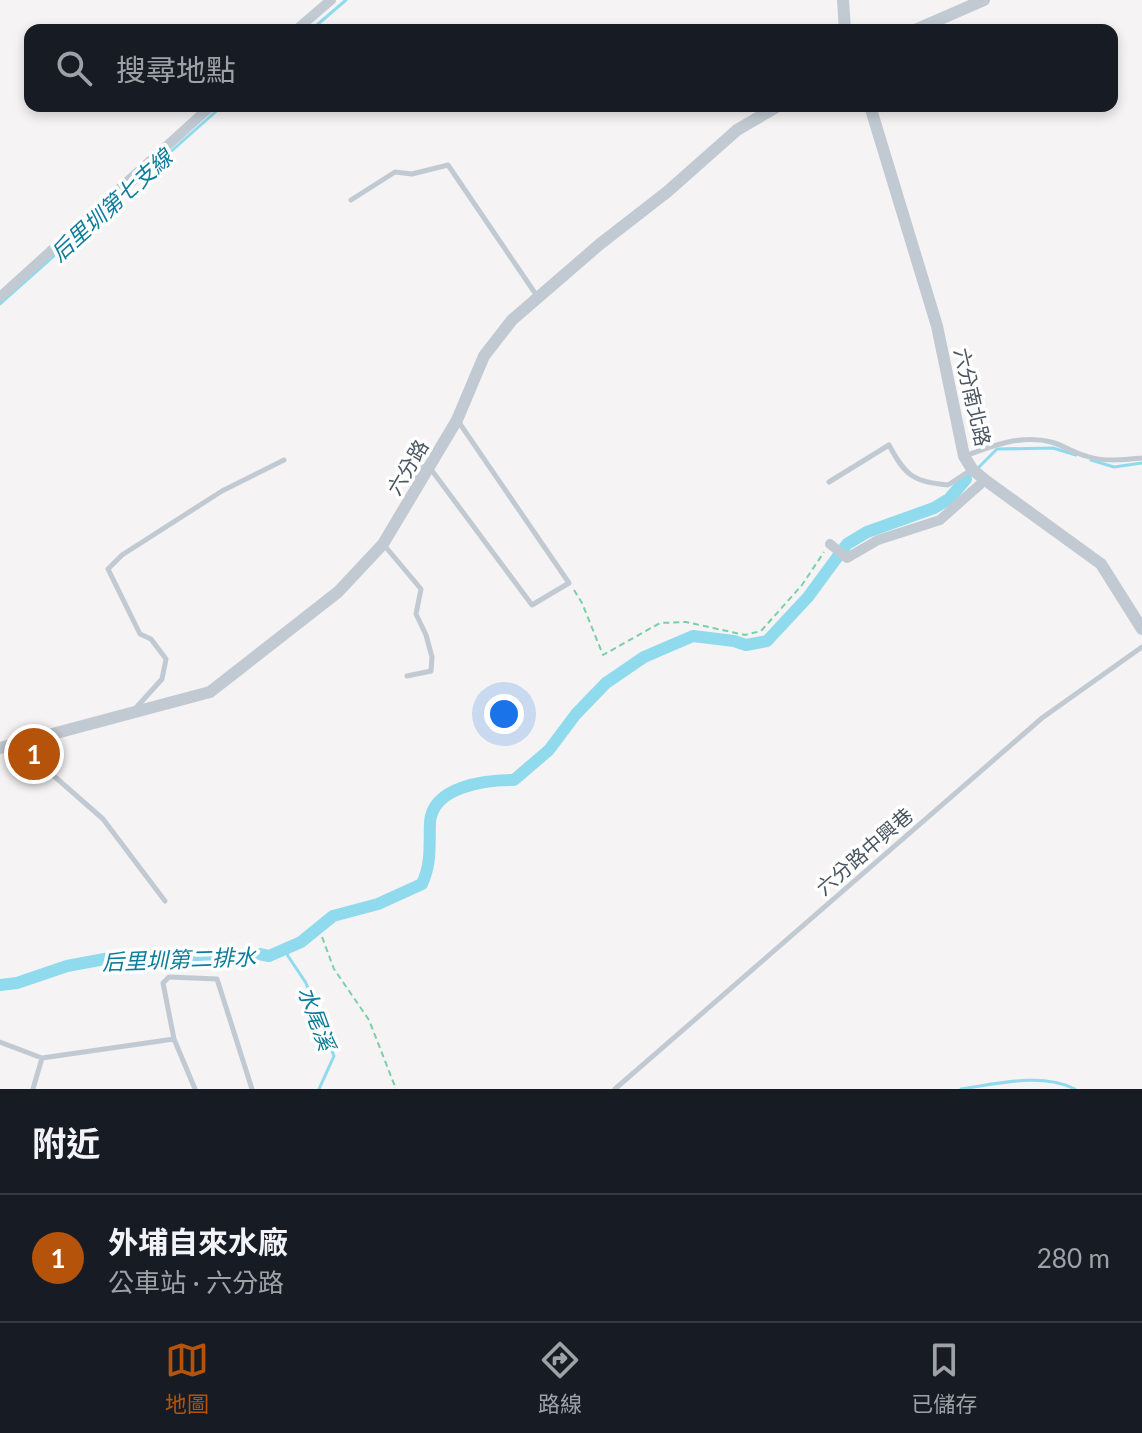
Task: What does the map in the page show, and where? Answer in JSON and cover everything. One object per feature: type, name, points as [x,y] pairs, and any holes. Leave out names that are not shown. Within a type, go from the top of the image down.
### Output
[{"type":"street","points":[[303,24],[331,0]]},
{"type":"street","points":[[843,0],[845,24]]},
{"type":"street","points":[[929,24],[984,0]]},
{"type":"street","points":[[0,297],[204,112]]},
{"type":"street","name":"六分路","points":[[0,748],[210,692],[338,592],[383,544],[457,420],[484,356],[512,320],[737,130],[768,112]]},
{"type":"street","name":"六分南北路","points":[[872,112],[937,326],[964,456],[972,469],[985,480],[1101,564],[1142,629]]},
{"type":"street","points":[[830,544],[847,558],[878,540],[940,520],[985,480]]},
{"type":"lane","points":[[351,200],[395,172],[412,174],[448,165],[537,297]]},
{"type":"lane","points":[[430,468],[532,605],[569,583],[457,420]]},
{"type":"lane","points":[[964,456],[993,445],[1024,440],[1049,441],[1087,457],[1118,461],[1142,458]]},
{"type":"lane","points":[[829,482],[889,445],[901,469],[923,482],[948,485],[972,469]]},
{"type":"lane","points":[[133,711],[162,679],[166,659],[151,639],[140,634],[108,569],[122,555],[209,499],[284,460]]},
{"type":"lane","points":[[383,544],[421,589],[416,614],[432,657],[431,671],[407,676]]},
{"type":"lane","name":"六分路中興巷","points":[[615,1089],[1042,718],[1142,647]]},
{"type":"lane","points":[[35,738],[54,776],[103,819],[165,901]]},
{"type":"lane","points":[[195,1089],[174,1039],[163,983],[169,977],[217,979],[252,1089]]},
{"type":"lane","points":[[0,1042],[42,1058],[174,1039]]},
{"type":"lane","points":[[33,1089],[42,1058]]},
{"type":"path","points":[[569,583],[582,603],[603,655],[660,623],[686,622],[745,635],[761,631],[802,585],[830,544]]},
{"type":"path","points":[[322,937],[334,969],[369,1020],[396,1089]]},
{"type":"building","points":[[409,455],[426,466],[416,482],[400,473]]},
{"type":"waterway","name":"后里圳第七支線","points":[[318,24],[346,0]]},
{"type":"waterway","name":"后里圳第七支線","points":[[0,304],[215,112]]},
{"type":"waterway","name":"后里圳第二排水","points":[[979,467],[997,449],[1053,448],[1076,455]]},
{"type":"waterway","name":"后里圳第二排水","points":[[1091,460],[1114,467],[1142,463]]},
{"type":"waterway","name":"后里圳第二排水","points":[[0,985],[17,983],[67,966],[110,958],[146,955],[269,956],[301,942],[333,916],[378,904],[422,884],[429,861],[430,822],[440,800],[476,784],[514,780],[549,750],[576,714],[606,683],[644,657],[693,636],[746,645],[767,641],[808,597],[847,544],[867,532],[934,508],[949,499],[966,479]]},
{"type":"waterway","name":"水尾溪","points":[[284,950],[306,983],[334,1056],[319,1089]]},
{"type":"waterway","name":"水尾溪","points":[[961,1089],[1033,1080],[1075,1089]]},
{"type":"place","name":"外埔自來水廠","points":[[34,754]]}]
